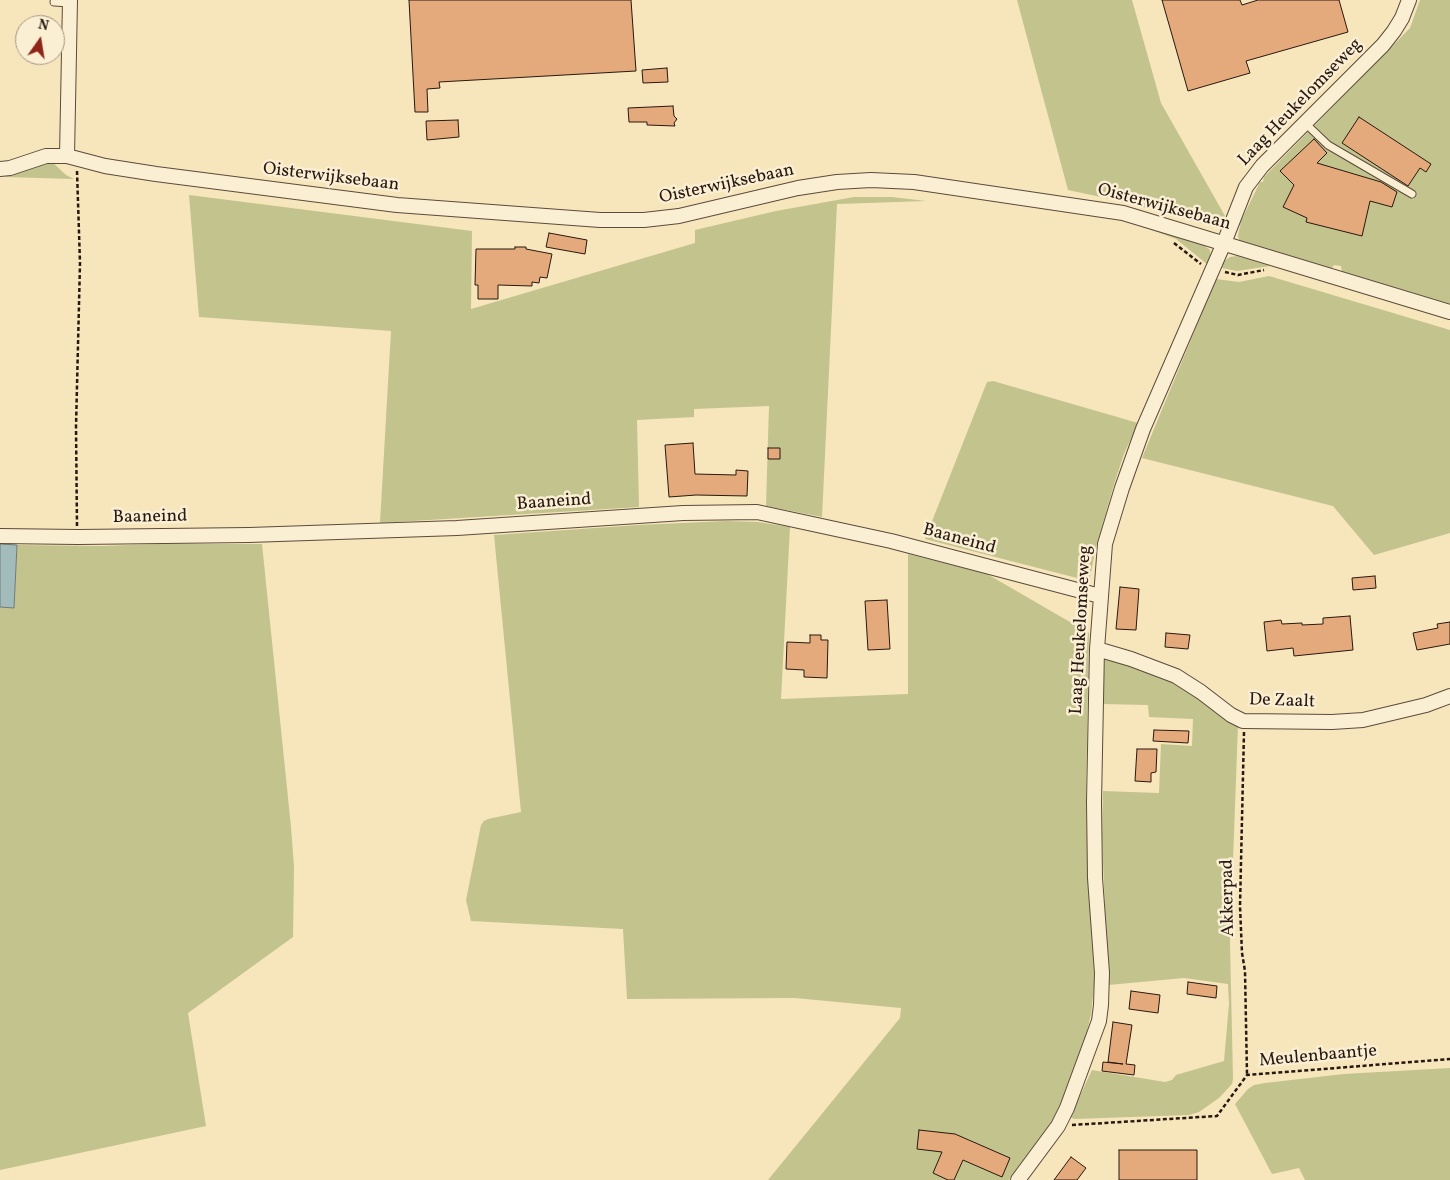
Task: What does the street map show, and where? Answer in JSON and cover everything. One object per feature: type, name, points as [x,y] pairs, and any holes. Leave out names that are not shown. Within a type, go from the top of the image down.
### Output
[{"type":"street","name":"Laag Heukelomseweg","points":[[1018,1180],[1058,1126],[1067,1108],[1099,1021],[1102,973],[1095,878],[1094,802],[1100,596],[1105,544],[1143,429],[1224,243],[1246,187],[1262,166],[1383,45],[1398,24],[1409,0]]},
{"type":"street","points":[[67,156],[70,1]]},
{"type":"street","name":"Oisterwijksebaan","points":[[0,169],[10,168],[46,156],[67,156],[105,166],[397,205],[600,220],[644,220],[679,216],[798,188],[837,182],[900,181],[1122,213],[1450,312]]},
{"type":"street","name":"Baaneind","points":[[0,536],[249,535],[417,529],[683,513],[757,512],[891,541],[1100,596]]},
{"type":"street","name":"De Zaalt","points":[[1097,649],[1139,661],[1176,676],[1202,692],[1226,712],[1243,721],[1332,722],[1363,720],[1426,705],[1450,696]]},
{"type":"lane","points":[[54,2],[70,1]]},
{"type":"lane","points":[[1305,123],[1328,145],[1412,194]]},
{"type":"path","points":[[78,170],[80,263],[76,427],[78,537]]},
{"type":"path","name":"Akkerpad","points":[[1243,721],[1240,906],[1242,953],[1245,971],[1248,1075]]},
{"type":"path","name":"Meulenbaantje","points":[[1058,1126],[1217,1116],[1248,1075],[1450,1059]]},
{"type":"green space","points":[[1017,0],[1132,0],[1161,103],[1225,216],[1220,226],[1215,227],[1124,202],[1068,190]]},
{"type":"green space","points":[[1420,0],[1450,0],[1450,304],[1342,273],[1341,266],[1334,265],[1329,272],[1240,242],[1238,236],[1241,221],[1260,182],[1263,182],[1264,177],[1410,28]]},
{"type":"green space","points":[[47,161],[52,162],[66,175],[74,179],[4,177],[33,168]]},
{"type":"green space","points":[[189,195],[472,231],[471,309],[695,243],[695,230],[776,211],[854,197],[892,197],[926,201],[837,204],[822,517],[766,506],[769,406],[694,409],[694,417],[637,420],[639,507],[380,523],[391,331],[199,317]]},
{"type":"green space","points":[[1149,229],[1200,243],[1210,250],[1211,260],[1207,264],[1176,239]]},
{"type":"green space","points":[[1237,256],[1270,266],[1237,271],[1222,268],[1224,261],[1230,257]]},
{"type":"green space","points":[[1269,276],[1450,330],[1450,533],[1374,555],[1333,506],[1142,458],[1216,279],[1239,282]]},
{"type":"green space","points":[[993,381],[1138,423],[1124,454],[1115,481],[1096,547],[1090,577],[1085,580],[925,539],[987,382]]},
{"type":"green space","points":[[726,521],[758,522],[790,527],[781,699],[908,694],[908,554],[987,574],[1089,633],[1086,792],[1088,880],[1094,963],[1091,1014],[1076,1072],[1055,1118],[1009,1180],[768,1180],[900,1018],[901,1008],[795,998],[627,999],[623,929],[471,921],[466,900],[481,825],[488,819],[521,812],[494,535]]},
{"type":"green space","points":[[262,544],[291,827],[294,867],[293,937],[188,1013],[206,1126],[0,1170],[0,607],[14,608],[17,545],[101,546]]},
{"type":"green space","points":[[1105,657],[1156,669],[1238,724],[1230,943],[1233,1079],[1232,1084],[1219,1098],[1199,1112],[1189,1115],[1074,1119],[1070,1117],[1092,1070],[1165,1082],[1172,1080],[1176,1075],[1224,1061],[1229,1004],[1228,984],[1184,978],[1108,985],[1102,837],[1103,791],[1159,793],[1161,744],[1192,746],[1193,719],[1149,717],[1148,705],[1102,704]]},
{"type":"green space","points":[[1450,1068],[1450,1180],[1305,1180],[1299,1168],[1272,1174],[1235,1104],[1248,1089],[1254,1085],[1265,1083],[1344,1074]]},
{"type":"water","points":[[0,544],[17,545],[14,608],[0,607]]},
{"type":"building","points":[[409,0],[631,0],[636,71],[439,82],[440,88],[427,89],[428,112],[415,112]]},
{"type":"building","points":[[1162,0],[1240,0],[1242,5],[1258,0],[1339,0],[1348,32],[1246,61],[1250,73],[1188,91]]},
{"type":"building","points":[[667,68],[668,82],[643,83],[642,70]]},
{"type":"building","points":[[673,106],[674,116],[677,119],[674,123],[675,126],[647,125],[647,122],[629,122],[628,108]]},
{"type":"building","points":[[1359,117],[1431,164],[1426,172],[1420,168],[1408,186],[1342,143]]},
{"type":"building","points":[[458,120],[459,137],[427,140],[426,121]]},
{"type":"building","points":[[1314,139],[1327,153],[1317,163],[1381,182],[1397,192],[1392,207],[1370,201],[1362,236],[1306,222],[1307,218],[1283,207],[1294,185],[1280,171]]},
{"type":"building","points":[[549,233],[587,240],[585,254],[546,247]]},
{"type":"building","points":[[515,247],[526,247],[526,249],[552,254],[547,278],[540,277],[539,283],[532,282],[532,286],[498,285],[498,299],[478,299],[478,285],[475,285],[476,249],[515,249]]},
{"type":"building","points":[[693,443],[695,474],[736,475],[736,470],[748,471],[747,496],[696,495],[669,497],[665,445]]},
{"type":"building","points":[[768,448],[780,448],[780,459],[768,459]]},
{"type":"building","points":[[1375,576],[1376,588],[1353,590],[1352,578]]},
{"type":"building","points":[[1120,587],[1139,589],[1136,630],[1116,629]]},
{"type":"building","points":[[887,600],[890,649],[868,650],[865,601]]},
{"type":"building","points":[[1350,616],[1353,650],[1294,656],[1293,648],[1267,651],[1264,622],[1281,620],[1282,624],[1323,624],[1323,618]]},
{"type":"building","points":[[1450,622],[1450,644],[1417,650],[1413,633],[1438,628],[1437,624]]},
{"type":"building","points":[[1166,633],[1190,635],[1188,649],[1165,647]]},
{"type":"building","points":[[810,635],[821,635],[821,640],[828,640],[827,678],[804,677],[804,670],[786,669],[787,642],[810,643]]},
{"type":"building","points":[[1154,730],[1189,731],[1188,743],[1153,741]]},
{"type":"building","points":[[1137,749],[1157,749],[1156,772],[1151,773],[1151,782],[1135,781]]},
{"type":"building","points":[[1188,982],[1217,986],[1216,998],[1187,994]]},
{"type":"building","points":[[1131,991],[1160,995],[1158,1013],[1129,1009]]},
{"type":"building","points":[[1113,1022],[1132,1025],[1126,1064],[1135,1065],[1134,1075],[1102,1071],[1103,1062],[1123,1064],[1108,1062]]},
{"type":"building","points":[[919,1130],[955,1134],[1010,1158],[1002,1177],[963,1160],[954,1180],[948,1180],[933,1173],[942,1152],[917,1149]]},
{"type":"building","points":[[1119,1150],[1197,1150],[1197,1180],[1119,1180]]},
{"type":"building","points":[[1071,1157],[1086,1168],[1077,1180],[1054,1180]]}]
